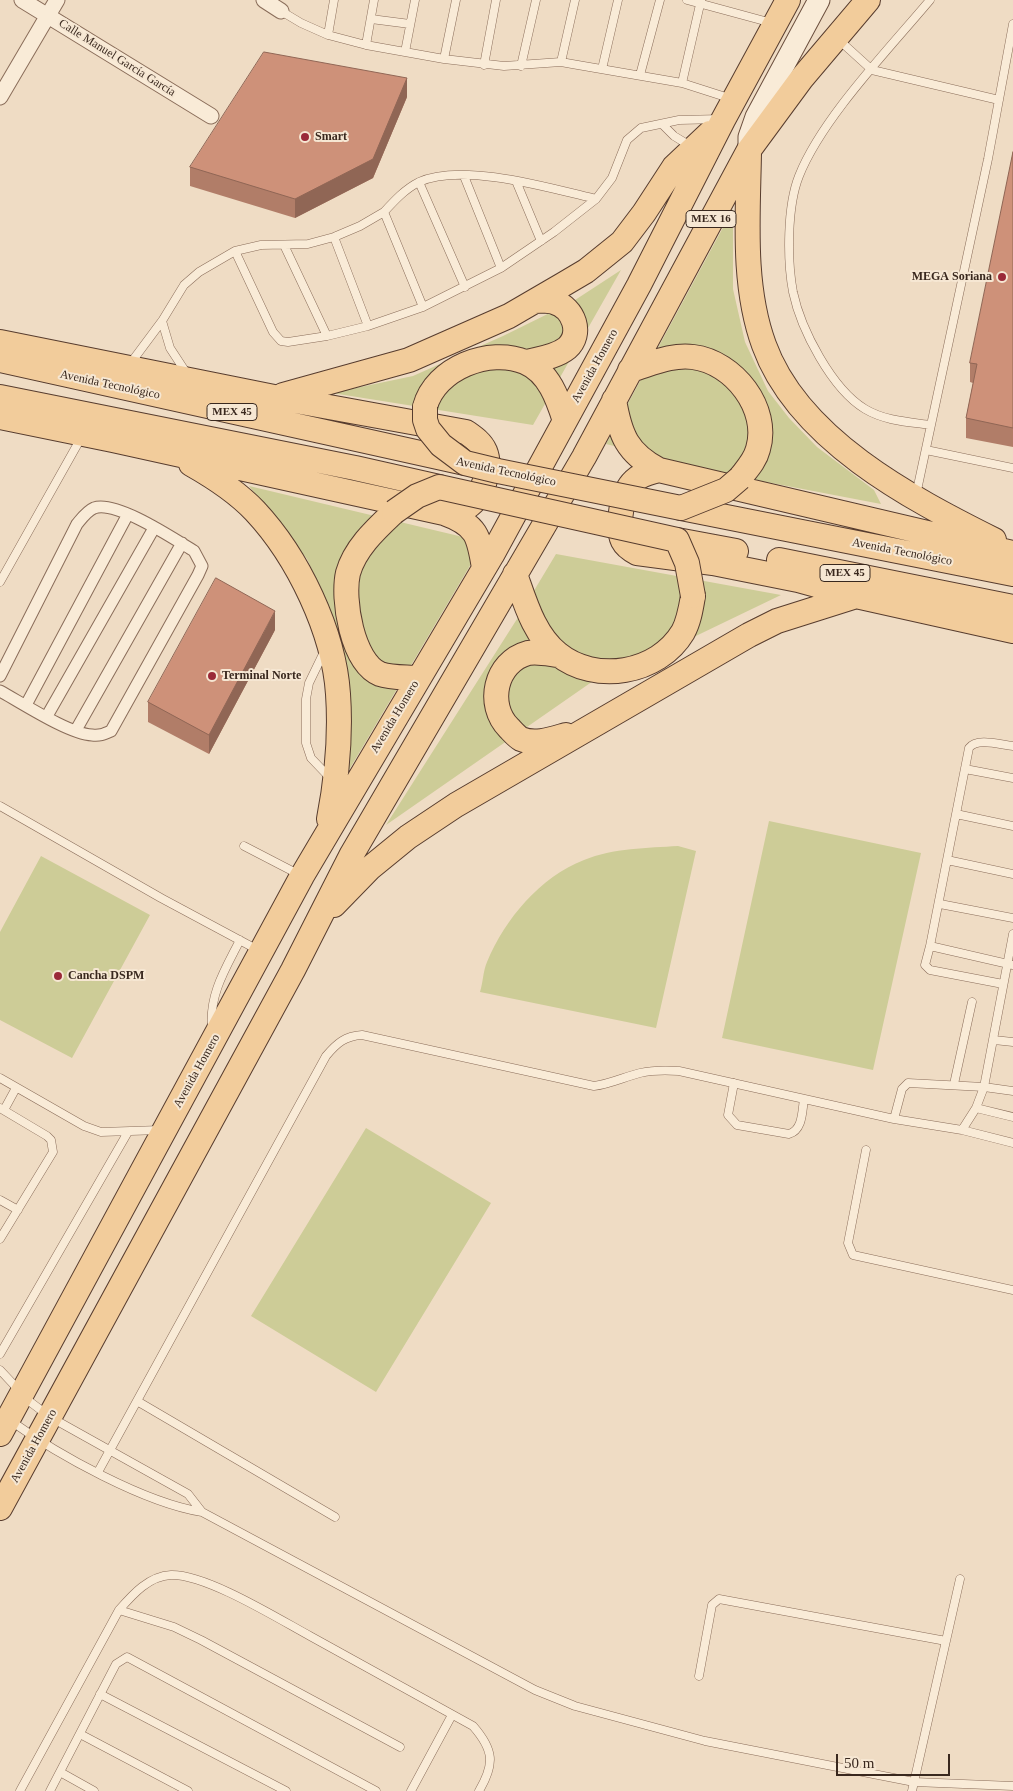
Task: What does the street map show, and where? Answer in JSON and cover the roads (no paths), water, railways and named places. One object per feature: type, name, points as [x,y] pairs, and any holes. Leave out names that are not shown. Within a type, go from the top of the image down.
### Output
[{"type":"main road","name":"Avenida Homero","points":[[3,1422],[23,1394],[325,835],[488,561],[639,285],[726,114],[788,0]]},
{"type":"main road","name":"Avenida Homero","points":[[749,150],[749,137],[756,117],[819,0]]},
{"type":"main road","name":"Avenida Homero","points":[[0,1508],[293,970],[374,815],[614,400],[749,150],[802,78],[868,0]]},
{"type":"main road","points":[[274,397],[409,360],[460,339],[535,301],[586,271],[622,242],[644,213],[674,167],[726,114]]},
{"type":"main road","points":[[749,150],[750,282],[761,336],[775,369],[790,394],[840,445],[884,479],[915,499],[1013,549]]},
{"type":"main road","points":[[526,362],[564,350],[571,344],[576,326],[571,314],[563,306],[553,301],[535,301]]},
{"type":"main road","points":[[0,342],[274,397],[466,432],[476,438],[485,451],[487,467],[484,483],[477,498],[467,507],[444,513]]},
{"type":"main road","points":[[630,370],[677,356],[706,360],[733,376],[754,403],[760,434],[758,449],[752,463],[740,478],[726,490],[681,508]]},
{"type":"main road","points":[[465,463],[433,437],[425,420],[425,407],[429,393],[439,381],[456,369],[479,360],[501,357],[526,362],[545,377],[554,391],[565,421]]},
{"type":"main road","name":"Avenida Tecnológico","points":[[0,360],[465,463],[1013,574]]},
{"type":"main road","name":"MEX 45","points":[[0,396],[355,468],[677,540],[1013,607]]},
{"type":"main road","points":[[614,400],[622,437],[644,462],[658,470],[1013,554]]},
{"type":"main road","points":[[0,417],[444,513],[462,520],[472,528],[480,540],[488,561]]},
{"type":"main road","points":[[172,453],[230,488],[255,511],[280,543],[306,586],[329,643],[338,692],[339,740],[335,783],[325,835]]},
{"type":"main road","points":[[658,470],[641,475],[632,482],[626,494],[621,518],[621,535],[629,549],[637,553],[713,563],[788,578],[856,596],[1013,631]]},
{"type":"main road","points":[[418,678],[378,673],[368,665],[355,645],[349,619],[348,573],[357,554],[373,532],[394,512],[417,496],[439,487]]},
{"type":"main road","points":[[519,567],[537,629],[559,655],[580,667],[599,672],[623,671],[649,662],[671,646],[683,632],[690,615],[694,596],[687,563],[677,540]]},
{"type":"main road","points":[[319,921],[370,868],[408,837],[456,805],[777,621],[856,596]]},
{"type":"main road","points":[[559,655],[528,653],[510,665],[495,690],[496,705],[506,725],[520,739],[543,741],[572,733],[607,718]]},
{"type":"main road","points":[[262,952],[293,970]]},
{"type":"street","name":"Calle Manuel García García","points":[[22,0],[211,116]]},
{"type":"street","points":[[0,97],[57,0]]},
{"type":"street","points":[[264,0],[281,11]]},
{"type":"street","points":[[0,676],[77,524],[94,508],[103,506],[128,514],[194,550],[202,566],[111,731],[101,735],[90,735],[76,730],[0,692]]},
{"type":"street","points":[[26,705],[128,514]]},
{"type":"street","points":[[47,716],[154,528]]},
{"type":"street","points":[[76,730],[182,543]]},
{"type":"lane","points":[[328,35],[334,0]]},
{"type":"lane","points":[[366,45],[374,0]]},
{"type":"lane","points":[[405,52],[415,0]]},
{"type":"lane","points":[[444,59],[456,0]]},
{"type":"lane","points":[[484,65],[496,0]]},
{"type":"lane","points":[[521,66],[536,0]]},
{"type":"lane","points":[[561,62],[575,0]]},
{"type":"lane","points":[[602,69],[618,0]]},
{"type":"lane","points":[[640,76],[660,0]]},
{"type":"lane","points":[[687,0],[701,2],[774,24]]},
{"type":"lane","points":[[930,0],[840,109],[814,146],[798,177],[790,226],[793,292],[800,316],[828,370],[857,403],[888,418],[931,425]]},
{"type":"lane","points":[[682,83],[701,2]]},
{"type":"lane","points":[[281,11],[301,24],[328,35],[366,45],[484,65],[521,66],[561,62],[682,83],[726,114]]},
{"type":"lane","points":[[371,19],[410,24]]},
{"type":"lane","points":[[915,499],[999,100],[1013,24]]},
{"type":"lane","points":[[836,37],[872,70],[999,100]]},
{"type":"lane","points":[[235,251],[273,332],[281,341],[288,342],[327,336],[368,326],[423,307],[465,287],[501,268],[542,241],[596,199],[612,178],[622,147],[632,134],[649,125],[726,114]]},
{"type":"lane","points":[[662,124],[674,136],[693,147]]},
{"type":"lane","points":[[127,367],[162,321],[184,285],[200,272],[235,251],[261,245],[308,244],[334,237],[360,226],[384,212],[402,193],[418,182],[437,176],[464,176],[516,181],[596,199]]},
{"type":"lane","points":[[464,176],[501,268]]},
{"type":"lane","points":[[516,181],[542,241]]},
{"type":"lane","points":[[418,182],[465,287]]},
{"type":"lane","points":[[384,212],[423,307]]},
{"type":"lane","points":[[334,237],[368,326]]},
{"type":"lane","points":[[284,245],[327,336]]},
{"type":"lane","points":[[162,321],[170,348],[191,380]]},
{"type":"lane","points":[[0,582],[83,434]]},
{"type":"lane","points":[[926,450],[1013,468]]},
{"type":"lane","points":[[329,643],[314,671],[308,691],[306,743],[311,758],[335,783]]},
{"type":"lane","points":[[1003,984],[930,970],[925,965],[940,904],[969,748],[975,743],[1013,746]]},
{"type":"lane","points":[[965,769],[1013,778]]},
{"type":"lane","points":[[0,806],[262,952]]},
{"type":"lane","points":[[956,814],[1013,826]]},
{"type":"lane","points":[[244,846],[302,876]]},
{"type":"lane","points":[[947,860],[1013,874]]},
{"type":"lane","points":[[940,904],[1013,918]]},
{"type":"lane","points":[[962,1130],[976,1108],[984,1087],[1003,984],[1010,964],[1013,934]]},
{"type":"lane","points":[[214,1042],[212,1000],[240,940]]},
{"type":"lane","points":[[930,946],[1010,964]]},
{"type":"lane","points":[[954,1084],[972,1002]]},
{"type":"lane","points":[[98,1472],[326,1056],[335,1044],[349,1036],[362,1035],[594,1086],[660,1070],[679,1071],[894,1119],[962,1130],[1013,1143]]},
{"type":"lane","points":[[994,1040],[1013,1042]]},
{"type":"lane","points":[[0,1078],[84,1126],[101,1132],[165,1130]]},
{"type":"lane","points":[[734,1083],[728,1115],[737,1125],[789,1134],[794,1133],[799,1126],[804,1099]]},
{"type":"lane","points":[[894,1119],[902,1089],[908,1083],[954,1084],[1013,1091]]},
{"type":"lane","points":[[0,1239],[53,1152],[54,1147],[47,1136],[2,1109],[16,1088]]},
{"type":"lane","points":[[976,1108],[1013,1117]]},
{"type":"lane","points":[[0,1354],[128,1132]]},
{"type":"lane","points":[[866,1150],[848,1243],[853,1255],[1013,1290]]},
{"type":"lane","points":[[0,1200],[18,1210]]},
{"type":"lane","points":[[0,1370],[23,1394],[50,1417],[188,1494],[202,1512]]},
{"type":"lane","points":[[137,1402],[334,1517]]},
{"type":"lane","points":[[3,1422],[98,1472],[178,1508],[202,1512],[535,1690],[575,1706],[705,1741],[914,1782],[1013,1786]]},
{"type":"lane","points":[[20,1791],[119,1610],[134,1594],[154,1578],[171,1575],[195,1578],[257,1607],[473,1726],[484,1739],[489,1750],[490,1764],[479,1791]]},
{"type":"lane","points":[[912,1791],[960,1580]]},
{"type":"lane","points":[[699,1676],[712,1605],[718,1599],[946,1641]]},
{"type":"lane","points":[[119,1610],[174,1627],[201,1640],[400,1746]]},
{"type":"lane","points":[[50,1791],[116,1664],[122,1658],[132,1658],[376,1791]]},
{"type":"lane","points":[[100,1694],[286,1791]]},
{"type":"lane","points":[[411,1791],[452,1715]]},
{"type":"lane","points":[[80,1734],[188,1791]]},
{"type":"lane","points":[[60,1772],[94,1791]]},
{"type":"place","name":"Smart","points":[[305,137]]},
{"type":"place","name":"MEGA Soriana","points":[[1002,277]]},
{"type":"place","name":"Terminal Norte","points":[[212,676]]},
{"type":"place","name":"Cancha DSPM","points":[[58,976]]}]
